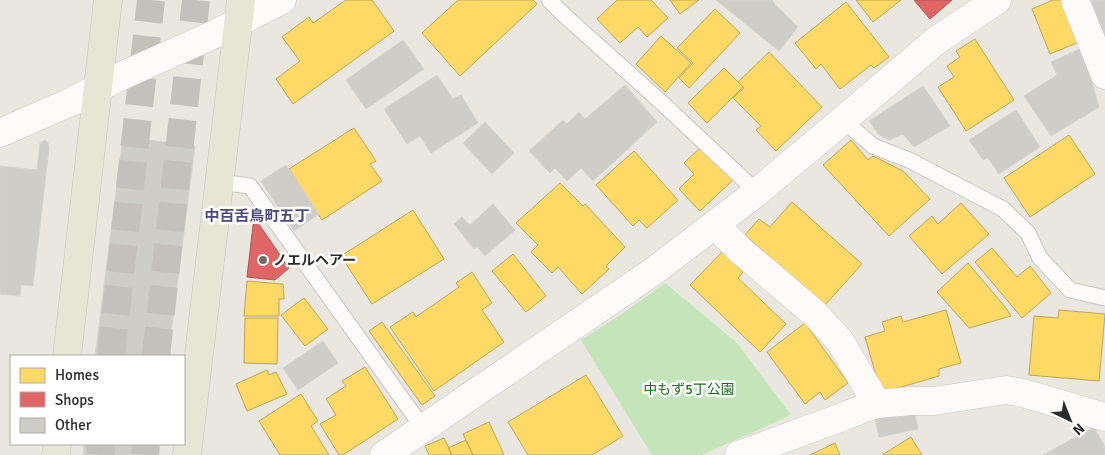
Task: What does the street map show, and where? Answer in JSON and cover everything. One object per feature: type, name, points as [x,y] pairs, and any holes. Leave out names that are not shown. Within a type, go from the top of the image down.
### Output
[{"type":"main road","points":[[67,355],[108,0]]},
{"type":"main road","points":[[187,455],[240,11]]},
{"type":"street","points":[[0,133],[215,34],[240,11],[282,0]]},
{"type":"street","points":[[384,455],[654,271],[757,192],[937,40],[997,0]]},
{"type":"street","points":[[1075,0],[1105,74]]},
{"type":"street","points":[[715,225],[741,251],[814,313],[834,334],[877,404]]},
{"type":"street","points":[[739,455],[877,404],[934,402],[1006,390],[1023,393],[1105,417]]},
{"type":"lane","points":[[549,0],[564,16],[661,102],[757,192]]},
{"type":"lane","points":[[843,120],[873,146],[909,160],[1003,209],[1028,233],[1040,258],[1070,290],[1105,298]]},
{"type":"lane","points":[[219,182],[250,186],[424,428]]},
{"type":"green space","name":"中もず5丁公園","points":[[665,283],[737,343],[791,415],[702,455],[652,455],[581,340]]},
{"type":"building: Homes","points":[[346,0],[372,0],[394,31],[293,104],[276,79],[300,61],[282,37],[309,17],[313,23]]},
{"type":"building: Homes","points":[[458,0],[533,0],[537,4],[460,76],[422,33]]},
{"type":"building: Homes","points":[[617,0],[651,0],[668,18],[647,37],[638,27],[620,43],[597,19]]},
{"type":"building: Homes","points":[[670,0],[699,0],[680,14]]},
{"type":"building: Homes","points":[[856,0],[901,0],[873,22]]},
{"type":"building: Homes","points":[[1053,0],[1062,0],[1079,42],[1050,54],[1032,9]]},
{"type":"building: Homes","points":[[846,2],[889,57],[874,68],[871,65],[840,89],[821,64],[816,69],[795,43]]},
{"type":"building: Homes","points":[[715,9],[740,33],[689,88],[679,78],[693,63],[677,48]]},
{"type":"building: Homes","points":[[661,36],[691,63],[665,92],[636,64]]},
{"type":"building: Homes","points":[[975,39],[1014,100],[966,131],[938,87],[954,77],[947,66],[960,57],[956,51]]},
{"type":"building: Homes","points":[[769,52],[822,107],[776,151],[756,130],[761,126],[733,98],[744,88],[738,82]]},
{"type":"building: Homes","points":[[724,68],[743,87],[707,123],[688,103]]},
{"type":"building: Homes","points":[[354,128],[376,161],[370,164],[382,181],[322,220],[289,169]]},
{"type":"building: Homes","points":[[1069,135],[1095,174],[1030,217],[1004,178]]},
{"type":"building: Homes","points":[[851,140],[868,160],[873,156],[903,171],[930,199],[889,236],[823,165]]},
{"type":"building: Homes","points":[[702,146],[734,179],[700,211],[679,189],[694,174],[684,163]]},
{"type":"building: Homes","points":[[634,151],[678,200],[647,228],[639,220],[633,226],[596,185]]},
{"type":"building: Homes","points":[[560,183],[583,206],[585,204],[625,247],[606,266],[609,269],[582,294],[558,267],[552,273],[531,252],[538,245],[516,223]]},
{"type":"building: Homes","points":[[792,202],[862,264],[824,306],[745,235],[759,219],[770,227]]},
{"type":"building: Homes","points":[[961,203],[989,234],[942,274],[909,236],[932,216],[938,224]]},
{"type":"building: Homes","points":[[413,210],[444,259],[372,304],[341,256]]},
{"type":"building: Homes","points":[[992,248],[1017,277],[1030,266],[1051,293],[1022,318],[975,262]]},
{"type":"building: Homes","points":[[722,252],[743,272],[738,278],[786,324],[760,352],[690,285]]},
{"type":"building: Homes","points":[[513,254],[546,296],[526,312],[492,271]]},
{"type":"building: Homes","points":[[968,263],[1011,316],[969,328],[937,292]]},
{"type":"building: Homes","points":[[472,272],[492,303],[482,310],[504,342],[434,391],[390,327],[413,312],[416,317],[459,287],[456,283]]},
{"type":"building: Homes","points":[[247,281],[283,284],[284,299],[279,299],[279,316],[244,316]]},
{"type":"building: Homes","points":[[304,298],[328,329],[305,346],[281,315]]},
{"type":"building: Homes","points":[[946,310],[961,363],[939,369],[939,376],[881,393],[865,337],[885,331],[882,322],[901,316],[903,322]]},
{"type":"building: Homes","points":[[1059,310],[1105,314],[1099,381],[1029,375],[1034,316],[1058,318]]},
{"type":"building: Homes","points":[[245,318],[278,318],[277,364],[244,363]]},
{"type":"building: Homes","points":[[382,322],[435,396],[422,405],[369,331]]},
{"type":"building: Homes","points":[[805,323],[848,383],[825,400],[820,392],[805,404],[767,352]]},
{"type":"building: Homes","points":[[365,367],[398,419],[343,455],[339,455],[320,424],[336,415],[326,399],[346,386],[342,381]]},
{"type":"building: Homes","points":[[267,370],[269,375],[276,372],[287,394],[247,411],[236,384]]},
{"type":"building: Homes","points":[[586,375],[623,436],[592,455],[528,455],[508,422]]},
{"type":"building: Homes","points":[[301,394],[318,421],[311,426],[329,455],[280,455],[259,421]]},
{"type":"building: Homes","points":[[489,422],[504,455],[473,455],[463,434]]},
{"type":"building: Homes","points":[[911,437],[922,455],[882,455]]},
{"type":"building: Homes","points":[[444,438],[452,455],[429,455],[425,446]]},
{"type":"building: Homes","points":[[466,440],[473,455],[452,455],[448,448]]},
{"type":"building: Homes","points":[[835,443],[840,455],[810,455]]},
{"type":"building: Shops","points":[[914,0],[952,0],[930,19]]},
{"type":"building: Shops","points":[[254,217],[289,268],[275,280],[247,277]]},
{"type":"building: Other","points":[[716,0],[773,0],[798,27],[779,51]]},
{"type":"building: Other","points":[[1090,0],[1105,0],[1105,36],[1101,37]]},
{"type":"building: Other","points":[[403,40],[424,69],[366,109],[346,80]]},
{"type":"building: Other","points":[[1082,48],[1099,107],[1051,136],[1024,96],[1057,75],[1051,62]]},
{"type":"building: Other","points":[[437,75],[453,99],[461,95],[478,123],[431,153],[420,136],[407,144],[384,109]]},
{"type":"building: Other","points":[[625,85],[657,122],[593,181],[581,168],[567,181],[555,168],[550,173],[529,151],[563,120],[567,124],[579,112],[585,119]]},
{"type":"building: Other","points":[[923,86],[950,126],[914,147],[903,134],[889,140],[878,134],[869,121]]},
{"type":"building: Other","points":[[1016,110],[1040,147],[999,174],[988,158],[983,160],[969,140]]},
{"type":"building: Other","points":[[485,122],[514,153],[492,174],[463,143]]},
{"type":"building: Other","points":[[123,137],[195,146],[168,355],[95,355]]},
{"type":"building: Other","points":[[45,140],[49,148],[33,286],[21,285],[20,296],[0,294],[0,166],[37,170],[40,143]]},
{"type":"building: Other","points":[[286,165],[319,214],[294,231],[261,181]]},
{"type":"building: Other","points":[[493,204],[515,230],[485,256],[477,247],[474,249],[454,224],[462,217],[470,225]]},
{"type":"building: Other","points":[[323,341],[338,363],[298,390],[283,368]]},
{"type":"building: Other","points":[[914,410],[918,429],[879,437],[875,418]]},
{"type":"building: Other","points":[[1094,427],[1105,447],[1105,455],[1043,455]]},
{"type":"building: Other","points":[[84,445],[157,445],[156,455],[83,455]]},
{"type":"tunnel","points":[[111,355],[151,0]]},
{"type":"tunnel","points":[[156,355],[196,0]]},
{"type":"tunnel","points":[[100,455],[101,445]]},
{"type":"tunnel","points":[[145,455],[146,445]]},
{"type":"place","name":"ノエルヘアー","points":[[263,260]]},
{"type":"district","name":"中百舌鳥町五丁","points":[[257,216]]}]
